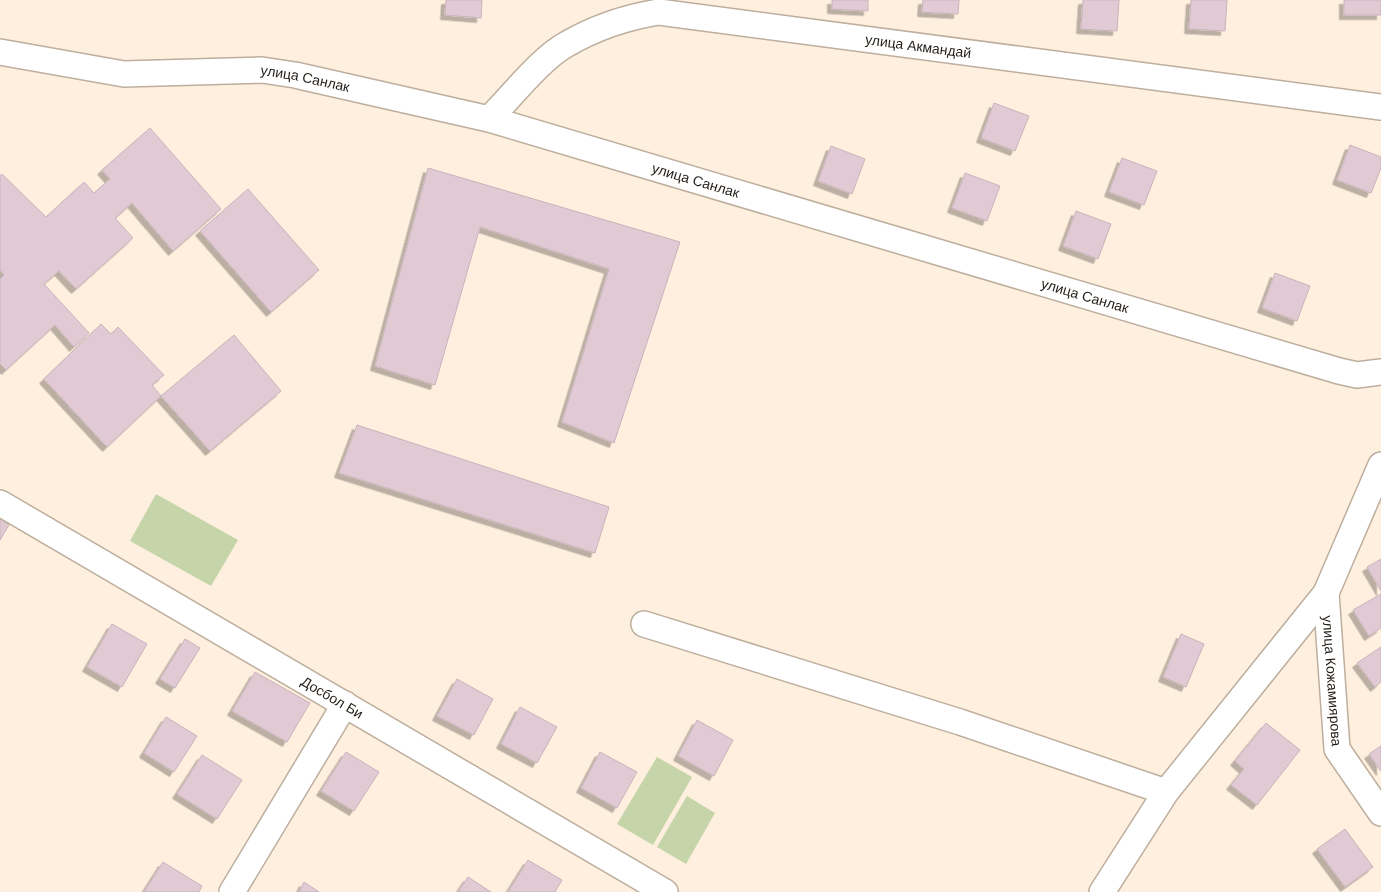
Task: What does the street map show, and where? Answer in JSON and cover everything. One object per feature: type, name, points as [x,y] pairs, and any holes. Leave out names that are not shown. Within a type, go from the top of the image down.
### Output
[{"type":"street","name":"улица Акмандай","points":[[489,119],[549,57],[567,44],[630,17],[658,12],[1381,107]]},
{"type":"street","name":"улица Санлак","points":[[0,52],[124,74],[270,71],[489,119],[1339,371],[1357,375],[1381,372]]},
{"type":"street","points":[[1102,892],[1166,792],[1326,593],[1381,465]]},
{"type":"street","name":"Досбол Би","points":[[0,503],[665,892]]},
{"type":"street","name":"улица Кожамиярова","points":[[1326,593],[1337,749],[1381,813]]},
{"type":"street","points":[[644,624],[960,722],[1166,792]]},
{"type":"street","points":[[232,892],[345,704]]},
{"type":"green space","points":[[156,494],[238,540],[211,586],[130,541]]},
{"type":"green space","points":[[657,757],[692,777],[653,845],[617,824]]},
{"type":"green space","points":[[687,796],[715,813],[686,864],[657,847]]},
{"type":"building","points":[[446,0],[482,0],[481,18],[445,15]]},
{"type":"building","points":[[832,0],[868,0],[868,11],[832,9]]},
{"type":"building","points":[[923,0],[959,0],[958,14],[922,12]]},
{"type":"building","points":[[1083,0],[1119,0],[1117,31],[1081,29]]},
{"type":"building","points":[[1191,0],[1227,0],[1225,31],[1189,29]]},
{"type":"building","points":[[1344,0],[1381,0],[1381,15],[1344,15]]},
{"type":"building","points":[[994,103],[1029,116],[1015,151],[981,138]]},
{"type":"building","points":[[150,128],[221,209],[173,251],[132,203],[115,218],[133,238],[76,289],[59,271],[44,284],[89,333],[74,347],[55,325],[6,370],[0,364],[0,279],[4,275],[0,270],[0,176],[2,174],[46,217],[84,182],[94,193],[110,179],[102,170]]},
{"type":"building","points":[[1350,145],[1381,157],[1381,168],[1371,193],[1337,180]]},
{"type":"building","points":[[831,146],[865,159],[852,194],[818,181]]},
{"type":"building","points":[[1122,158],[1157,171],[1144,205],[1109,192]]},
{"type":"building","points":[[428,168],[680,242],[614,443],[562,422],[609,269],[480,227],[435,385],[375,366]]},
{"type":"building","points":[[965,173],[1000,186],[987,221],[952,208]]},
{"type":"building","points":[[248,189],[319,270],[271,312],[200,231]]},
{"type":"building","points":[[1076,211],[1111,224],[1098,259],[1063,246]]},
{"type":"building","points":[[1275,273],[1310,286],[1297,321],[1262,308]]},
{"type":"building","points":[[101,324],[111,334],[118,327],[164,375],[152,385],[161,396],[107,447],[44,379]]},
{"type":"building","points":[[234,335],[281,391],[210,451],[161,396]]},
{"type":"building","points":[[357,425],[609,507],[595,553],[339,473]]},
{"type":"building","points":[[0,519],[9,525],[0,540]]},
{"type":"building","points":[[1381,559],[1381,591],[1367,567]]},
{"type":"building","points":[[1381,594],[1381,628],[1369,636],[1353,610]]},
{"type":"building","points":[[112,624],[147,644],[122,687],[87,667]]},
{"type":"building","points":[[1181,634],[1204,644],[1186,687],[1163,677]]},
{"type":"building","points":[[185,639],[200,648],[175,688],[160,679]]},
{"type":"building","points":[[1381,647],[1381,682],[1375,687],[1357,663]]},
{"type":"building","points":[[255,672],[310,703],[287,742],[232,711]]},
{"type":"building","points":[[457,679],[493,699],[474,735],[437,716]]},
{"type":"building","points":[[520,707],[557,727],[537,763],[501,744]]},
{"type":"building","points":[[166,717],[197,736],[174,772],[144,753]]},
{"type":"building","points":[[697,720],[733,740],[714,776],[678,756]]},
{"type":"building","points":[[1266,723],[1300,750],[1257,805],[1231,785],[1244,769],[1235,761]]},
{"type":"building","points":[[1381,746],[1381,771],[1369,754]]},
{"type":"building","points":[[346,752],[379,772],[354,811],[321,791]]},
{"type":"building","points":[[600,752],[637,772],[617,808],[581,788]]},
{"type":"building","points":[[202,755],[242,780],[217,819],[177,794]]},
{"type":"building","points":[[1345,829],[1373,867],[1345,887],[1317,849]]},
{"type":"building","points":[[528,860],[562,880],[555,892],[508,892]]},
{"type":"building","points":[[163,862],[202,886],[199,892],[144,892]]},
{"type":"building","points":[[468,877],[491,892],[458,892]]},
{"type":"building","points":[[304,882],[319,892],[299,892]]}]
